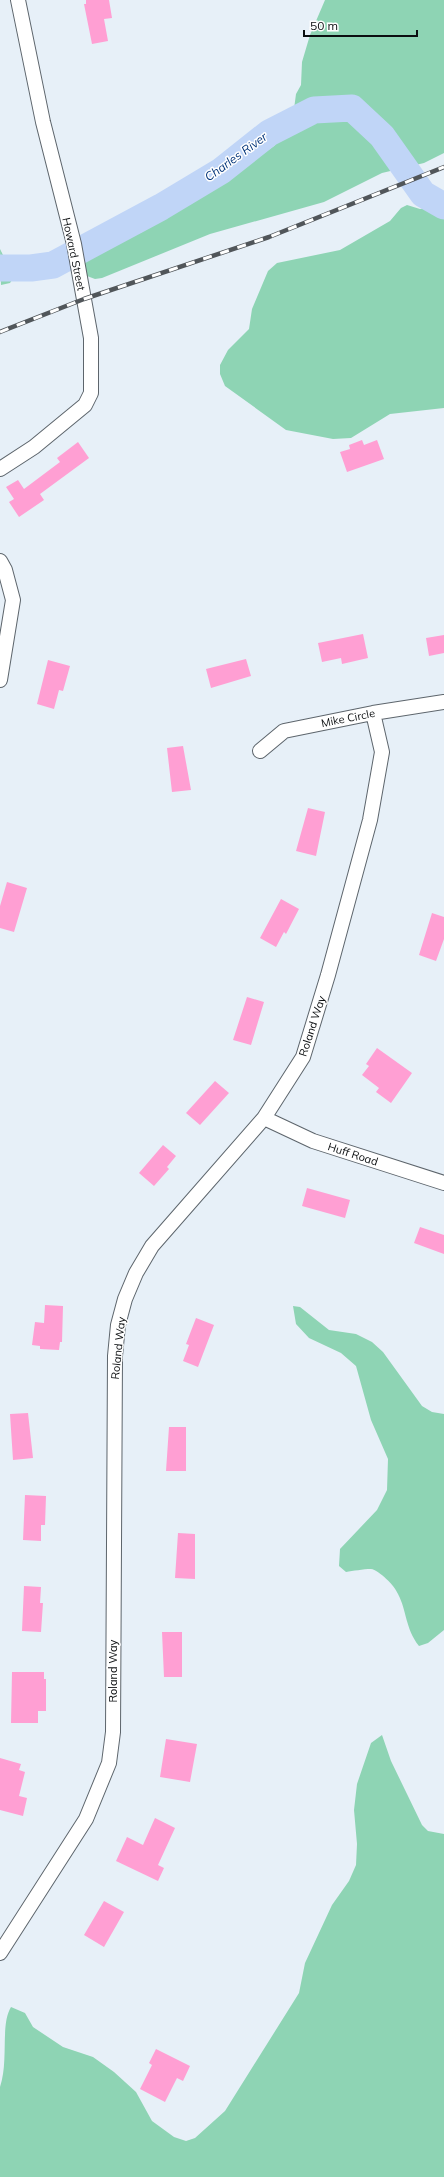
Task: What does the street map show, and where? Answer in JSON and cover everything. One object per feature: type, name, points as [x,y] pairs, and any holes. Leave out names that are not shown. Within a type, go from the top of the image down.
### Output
[{"type":"street","name":"Howard Street","points":[[0,469],[34,447],[85,404],[91,392],[91,338],[74,244],[43,122],[18,0]]},
{"type":"street","points":[[0,561],[5,570],[13,600],[0,680]]},
{"type":"street","name":"Mike Circle","points":[[260,751],[284,731],[373,713],[444,702]]},
{"type":"street","name":"Roland Way","points":[[0,1952],[86,1819],[109,1762],[114,1732],[115,1356],[118,1325],[125,1299],[136,1273],[152,1246],[264,1118],[303,1057],[328,975],[370,820],[382,752],[373,713]]},
{"type":"street","name":"Huff Road","points":[[264,1118],[313,1141],[444,1183]]},
{"type":"green space","points":[[325,0],[444,0],[444,153],[424,163],[382,173],[324,202],[210,234],[102,278],[95,279],[87,276],[83,263],[98,250],[142,232],[161,217],[191,204],[274,146],[296,122],[294,109],[296,94],[301,85],[302,62],[310,35]]},
{"type":"green space","points":[[407,205],[420,209],[444,205],[444,408],[390,414],[351,438],[333,439],[286,430],[225,386],[220,374],[220,365],[228,350],[249,329],[252,309],[268,271],[277,263],[340,250],[390,221],[401,208]]},
{"type":"green space","points":[[0,249],[14,277],[10,283],[1,285]]},
{"type":"green space","points":[[293,1306],[300,1307],[329,1330],[356,1334],[372,1342],[383,1352],[422,1406],[432,1412],[444,1414],[444,1630],[428,1643],[419,1646],[414,1639],[398,1594],[394,1587],[382,1575],[371,1569],[346,1572],[339,1566],[340,1549],[377,1510],[387,1490],[388,1459],[371,1420],[356,1366],[341,1353],[309,1338],[296,1324]]},
{"type":"green space","points":[[382,1735],[391,1761],[422,1825],[428,1831],[444,1834],[444,2177],[0,2177],[0,2087],[3,2077],[6,2023],[11,2007],[25,2013],[33,2027],[63,2047],[93,2057],[114,2072],[136,2092],[152,2121],[174,2137],[186,2141],[195,2138],[225,2111],[299,1993],[305,1963],[332,1905],[349,1881],[356,1865],[357,1844],[354,1810],[357,1784],[371,1743]]},
{"type":"building","points":[[86,0],[109,0],[112,18],[104,19],[108,41],[92,44],[84,4],[86,4]]},
{"type":"building","points":[[362,440],[364,445],[377,440],[384,459],[347,472],[340,452],[350,449],[349,445]]},
{"type":"building","points":[[78,442],[89,458],[40,494],[44,500],[19,517],[9,502],[14,499],[6,487],[18,480],[24,489],[60,462],[57,458]]},
{"type":"building","points":[[363,634],[368,658],[342,664],[341,658],[322,662],[318,643]]},
{"type":"building","points":[[444,635],[444,653],[429,656],[426,638]]},
{"type":"building","points":[[246,659],[251,676],[211,688],[206,669]]},
{"type":"building","points":[[48,660],[70,666],[63,691],[59,690],[54,709],[37,704]]},
{"type":"building","points":[[183,746],[191,790],[172,792],[167,748]]},
{"type":"building","points":[[308,808],[325,812],[316,856],[296,851]]},
{"type":"building","points":[[7,882],[27,888],[14,932],[0,928],[0,906]]},
{"type":"building","points":[[281,899],[299,909],[286,934],[284,932],[276,947],[260,938]]},
{"type":"building","points":[[432,913],[444,917],[444,939],[436,961],[419,955]]},
{"type":"building","points":[[247,997],[264,1002],[251,1045],[233,1040]]},
{"type":"building","points":[[377,1048],[412,1073],[391,1103],[376,1092],[379,1088],[362,1075],[369,1066],[366,1064]]},
{"type":"building","points":[[215,1081],[229,1093],[200,1125],[186,1113]]},
{"type":"building","points":[[163,1145],[176,1156],[167,1167],[169,1169],[154,1186],[139,1173]]},
{"type":"building","points":[[307,1188],[350,1200],[345,1218],[302,1206]]},
{"type":"building","points":[[420,1227],[444,1235],[444,1254],[414,1243]]},
{"type":"building","points":[[45,1305],[63,1306],[62,1342],[60,1342],[59,1350],[40,1349],[40,1346],[32,1345],[35,1322],[44,1323]]},
{"type":"building","points":[[196,1318],[214,1325],[198,1367],[183,1361],[189,1345],[186,1344]]},
{"type":"building","points":[[28,1413],[33,1458],[13,1460],[10,1414]]},
{"type":"building","points":[[169,1427],[186,1427],[186,1471],[166,1471]]},
{"type":"building","points":[[25,1495],[46,1496],[45,1525],[41,1525],[41,1541],[23,1540]]},
{"type":"building","points":[[178,1533],[195,1534],[195,1579],[175,1578]]},
{"type":"building","points":[[24,1586],[41,1587],[40,1603],[43,1603],[41,1632],[22,1631]]},
{"type":"building","points":[[162,1632],[182,1632],[182,1677],[164,1677]]},
{"type":"building","points":[[12,1672],[44,1672],[44,1679],[46,1679],[46,1711],[38,1711],[38,1723],[11,1723]]},
{"type":"building","points":[[166,1739],[197,1744],[190,1782],[160,1777]]},
{"type":"building","points":[[0,1758],[21,1764],[19,1770],[25,1772],[19,1796],[27,1798],[23,1816],[0,1810]]},
{"type":"building","points":[[155,1818],[175,1828],[158,1865],[164,1868],[158,1881],[116,1861],[127,1837],[143,1845]]},
{"type":"building","points":[[104,1901],[124,1912],[104,1947],[84,1935]]},
{"type":"building","points":[[156,2049],[190,2066],[183,2081],[177,2078],[165,2102],[140,2089],[152,2065],[149,2063]]},
{"type":"waterway","name":"Charles River","points":[[0,268],[31,268],[53,265],[161,207],[221,171],[269,133],[314,110],[352,108],[382,136],[423,194],[444,206]]},
{"type":"railway","points":[[0,332],[84,299],[269,237],[444,167]]}]
